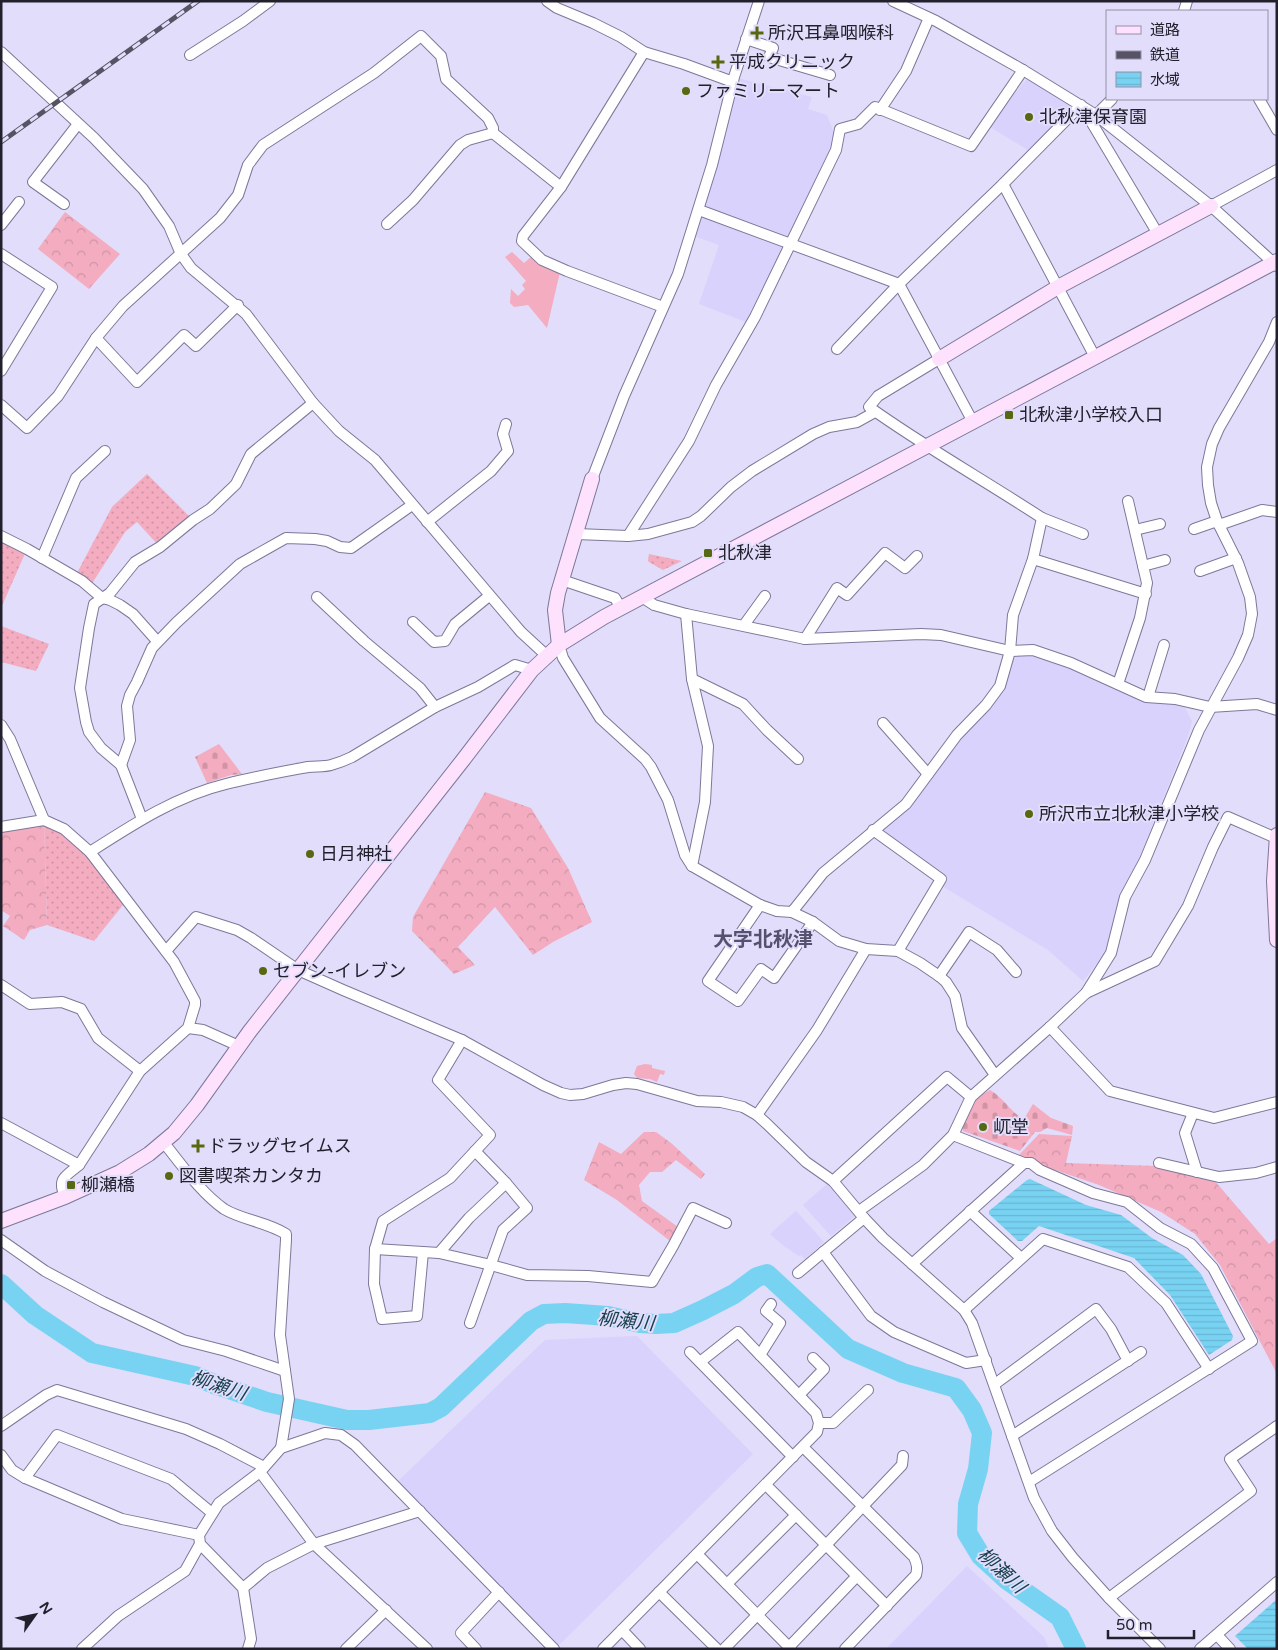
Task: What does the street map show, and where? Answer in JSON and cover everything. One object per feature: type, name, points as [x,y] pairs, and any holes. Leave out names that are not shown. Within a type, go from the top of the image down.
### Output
[{"type":"street","points":[[190,55],[270,1]]},
{"type":"street","points":[[547,1],[557,8],[621,37],[644,52],[733,82]]},
{"type":"street","points":[[759,1],[746,38],[699,210],[678,274],[624,396],[592,479],[555,610],[558,645],[563,658],[600,718],[645,759],[651,767],[668,800],[685,855],[692,866],[760,905],[777,911],[792,912],[813,922],[839,941],[866,949],[898,952],[920,962],[946,982],[955,996],[962,1028],[995,1075]]},
{"type":"street","points":[[1,1222],[65,1197],[120,1172],[149,1154],[174,1133],[197,1105],[239,1046],[532,670],[558,645],[621,608],[1095,357],[1276,264],[1211,206],[1096,115],[1022,70],[930,18],[893,1]]},
{"type":"street","points":[[880,110],[906,71],[930,18]]},
{"type":"street","points":[[1,405],[27,428],[58,396],[96,338],[123,306],[220,218],[238,195],[248,165],[263,145],[374,73],[421,36],[441,56],[446,79],[488,118],[494,133],[561,187]]},
{"type":"street","points":[[746,38],[773,48],[769,57],[830,75]]},
{"type":"street","points":[[1,52],[144,189],[170,226],[181,254],[191,268],[238,305],[313,403],[339,431],[375,460],[489,596],[521,632],[546,655]]},
{"type":"street","points":[[644,52],[561,187],[523,236],[522,241],[542,260],[663,307]]},
{"type":"street","points":[[628,536],[689,442],[716,385],[756,317],[836,150],[840,129],[858,124],[874,107],[971,146],[1022,70]]},
{"type":"street","points":[[1096,115],[1111,100]]},
{"type":"street","points":[[1260,100],[1277,130]]},
{"type":"street","points":[[837,349],[1081,105]]},
{"type":"street","points":[[1081,105],[1158,234]]},
{"type":"street","points":[[64,204],[33,182],[78,124]]},
{"type":"street","points":[[387,224],[413,200],[460,145],[468,140],[494,133]]},
{"type":"street","points":[[1083,534],[1042,518],[926,447],[869,407],[878,396],[1058,287],[1277,170]]},
{"type":"street","points":[[1003,184],[1095,357]]},
{"type":"street","points":[[1,225],[19,202]]},
{"type":"street","points":[[699,210],[900,284],[973,422]]},
{"type":"street","points":[[1,254],[52,287],[1,371]]},
{"type":"street","points":[[96,338],[137,382],[184,335],[196,346],[238,305]]},
{"type":"street","points":[[798,1273],[861,1215],[922,1165],[952,1135],[970,1096],[1050,1027],[1086,992],[1111,953],[1125,897],[1145,860],[1199,730],[1238,658],[1248,635],[1252,614],[1250,597],[1236,558],[1218,523],[1211,504],[1207,467],[1212,444],[1219,428],[1269,342],[1277,322]]},
{"type":"street","points":[[142,819],[121,765],[101,748],[89,732],[86,722],[80,688],[94,604],[110,593],[135,562],[210,509],[236,484],[251,454],[313,403]]},
{"type":"street","points":[[576,534],[628,536],[648,534],[692,522],[752,471],[813,434],[829,427],[857,422],[875,412]]},
{"type":"street","points":[[427,522],[491,471],[508,451],[503,434],[506,424]]},
{"type":"street","points":[[42,558],[76,478],[105,451]]},
{"type":"street","points":[[1118,684],[1140,618],[1147,583],[1128,501]]},
{"type":"street","points":[[121,765],[130,740],[127,706],[130,695],[152,648],[157,641],[240,564],[286,538],[315,539],[351,548],[412,505]]},
{"type":"street","points":[[1194,528],[1262,510],[1277,512]]},
{"type":"street","points":[[792,912],[823,873],[906,804],[957,735],[986,705],[1000,686],[1010,651],[1013,616],[1033,559],[1042,518]]},
{"type":"street","points":[[1135,530],[1160,524]]},
{"type":"street","points":[[1,536],[82,581],[102,598],[110,600],[132,614],[157,641]]},
{"type":"street","points":[[805,639],[837,588],[847,595],[885,552],[905,568],[917,556]]},
{"type":"street","points":[[1200,571],[1236,558]]},
{"type":"street","points":[[1033,559],[1146,594]]},
{"type":"street","points":[[1143,566],[1165,560]]},
{"type":"street","points":[[562,580],[615,598],[621,608]]},
{"type":"street","points":[[413,622],[434,642],[445,641],[455,624],[489,596]]},
{"type":"street","points":[[744,625],[765,596]]},
{"type":"street","points":[[316,597],[364,641],[420,688],[435,707]]},
{"type":"street","points":[[642,597],[654,605],[686,614],[805,639],[921,634],[940,635],[1010,651],[1033,650],[1071,662],[1148,697],[1174,699],[1210,707],[1257,704],[1277,710]]},
{"type":"street","points":[[686,614],[692,679],[708,746],[705,802],[692,866]]},
{"type":"street","points":[[1148,697],[1164,645]]},
{"type":"street","points":[[90,852],[142,819],[199,792],[225,784],[310,767],[330,766],[352,757],[435,707],[478,687],[515,665],[532,670]]},
{"type":"street","points":[[692,679],[743,704],[798,759]]},
{"type":"street","points":[[883,724],[928,774]]},
{"type":"street","points":[[1,725],[10,739],[44,820]]},
{"type":"street","points":[[1086,992],[1155,961],[1188,906],[1228,817],[1276,837],[1274,880],[1277,940]]},
{"type":"street","points":[[1,827],[44,820],[64,829],[90,852],[166,950],[195,1001],[188,1028],[140,1071],[79,1165],[62,1181],[61,1186],[65,1197]]},
{"type":"street","points":[[873,830],[941,879],[898,952]]},
{"type":"street","points":[[760,905],[708,981],[738,1001],[761,969],[774,978],[813,922]]},
{"type":"street","points":[[166,950],[196,917],[237,930],[298,970],[462,1040],[561,1093],[570,1095],[583,1094],[613,1085],[637,1084],[697,1101],[735,1104],[757,1115],[806,1162],[833,1181],[883,1238],[964,1310],[972,1323],[995,1384],[1034,1498],[1052,1531],[1073,1558],[1109,1598],[1160,1649]]},
{"type":"street","points":[[939,976],[969,932],[997,950],[1016,972]]},
{"type":"street","points":[[757,1115],[817,1030],[866,949]]},
{"type":"street","points":[[1,985],[30,1004],[62,1002],[81,1009],[98,1038],[140,1071]]},
{"type":"street","points":[[1050,1027],[1110,1091],[1214,1118],[1277,1102]]},
{"type":"street","points":[[188,1028],[203,1030],[239,1046]]},
{"type":"street","points":[[423,1252],[417,1316],[382,1319],[374,1284],[375,1249],[383,1221],[450,1178],[490,1135],[438,1080],[462,1040]]},
{"type":"street","points":[[833,1181],[947,1077],[970,1096]]},
{"type":"street","points":[[1193,1113],[1186,1133],[1197,1172]]},
{"type":"street","points":[[1,1123],[79,1165]]},
{"type":"street","points":[[952,1135],[1031,1164],[1093,1194],[1127,1202],[1160,1228],[1191,1244],[1213,1268],[1252,1341],[1028,1482]]},
{"type":"street","points":[[164,1143],[201,1189],[225,1209],[286,1234],[280,1335],[289,1400],[281,1448]]},
{"type":"street","points":[[470,1322],[503,1230],[527,1208],[475,1151]]},
{"type":"street","points":[[1159,1162],[1219,1177],[1256,1173],[1277,1167]]},
{"type":"street","points":[[912,1264],[1024,1163]]},
{"type":"street","points":[[438,1253],[469,1218],[506,1183]]},
{"type":"street","points":[[375,1249],[438,1253],[527,1275],[588,1276],[652,1282],[693,1208],[726,1223]]},
{"type":"street","points":[[970,1211],[1021,1258]]},
{"type":"street","points":[[964,1310],[1043,1239],[1128,1267],[1166,1303],[1209,1369]]},
{"type":"street","points":[[1,1240],[44,1272],[157,1328],[183,1340],[226,1351],[285,1372]]},
{"type":"street","points":[[823,1252],[871,1316],[894,1332],[966,1363],[986,1360]]},
{"type":"street","points":[[760,1355],[780,1323],[766,1311],[771,1304]]},
{"type":"street","points":[[995,1384],[1096,1309],[1111,1330],[1128,1361]]},
{"type":"street","points":[[603,1649],[817,1432],[819,1423],[816,1413],[738,1332],[700,1362]]},
{"type":"street","points":[[690,1352],[793,1457]]},
{"type":"street","points":[[1012,1436],[1141,1352]]},
{"type":"street","points":[[799,1395],[824,1368],[813,1358]]},
{"type":"street","points":[[1,1426],[46,1395],[57,1390],[186,1429],[220,1444],[262,1470],[314,1544],[427,1649]]},
{"type":"street","points":[[819,1423],[833,1422],[868,1390]]},
{"type":"street","points":[[1109,1598],[1251,1492],[1230,1459],[1277,1426]]},
{"type":"street","points":[[82,1649],[118,1616],[185,1571],[199,1539],[219,1503],[262,1470],[281,1448],[325,1433],[341,1435],[355,1445],[554,1649]]},
{"type":"street","points":[[24,1478],[57,1435],[171,1479],[212,1513]]},
{"type":"street","points":[[803,1447],[914,1557],[917,1563],[918,1570],[916,1575],[844,1649]]},
{"type":"street","points":[[1,1456],[12,1470],[24,1478],[122,1519],[199,1539],[243,1588],[250,1639],[248,1649]]},
{"type":"street","points":[[724,1649],[902,1465],[903,1456]]},
{"type":"street","points":[[766,1485],[887,1606]]},
{"type":"street","points":[[243,1588],[267,1568],[314,1544],[420,1511]]},
{"type":"street","points":[[727,1584],[796,1516]]},
{"type":"street","points":[[697,1554],[790,1648],[858,1576]]},
{"type":"street","points":[[1200,1649],[1277,1582]]},
{"type":"street","points":[[476,1649],[461,1632],[499,1592]]},
{"type":"street","points":[[659,1592],[717,1649]]},
{"type":"street","points":[[346,1649],[386,1610]]},
{"type":"street","points":[[622,1630],[640,1649]]},
{"type":"street","points":[[1217,1635],[1230,1649]]},
{"type":"shaded area","points":[[734,77],[812,97],[808,109],[827,115],[834,133],[829,153],[751,324],[699,304],[719,245],[691,235]]},
{"type":"shaded area","name":"北秋津保育園","points":[[1028,78],[1072,108],[1028,150],[990,127],[1005,104]]},
{"type":"shaded area","name":"所沢市立北秋津小学校","points":[[1030,654],[1066,666],[1143,701],[1184,706],[1192,721],[1188,736],[1138,861],[1116,908],[1108,949],[1083,981],[1048,950],[942,886],[947,880],[881,833],[880,829],[894,821],[1017,656]]},
{"type":"shaded area","points":[[828,1183],[856,1215],[831,1236],[803,1205]]},
{"type":"shaded area","points":[[796,1211],[824,1242],[805,1259],[784,1246],[770,1234]]},
{"type":"shaded area","points":[[637,1336],[753,1454],[555,1649],[394,1485],[545,1340]]},
{"type":"shaded area","points":[[967,1566],[1044,1637],[1049,1649],[886,1649]]},
{"type":"green space","points":[[65,212],[120,254],[89,289],[38,249]]},
{"type":"green space","points":[[512,252],[524,263],[531,257],[540,264],[560,272],[547,328],[528,305],[514,307],[510,303],[511,289],[518,296],[525,289],[522,285],[526,281],[505,257]]},
{"type":"green space","points":[[147,474],[193,520],[160,547],[137,522],[125,532],[91,585],[77,573],[112,507]]},
{"type":"green space","points":[[1,536],[27,549],[1,608]]},
{"type":"green space","points":[[649,554],[682,561],[663,570],[648,561]]},
{"type":"green space","points":[[1,626],[49,644],[36,671],[1,662]]},
{"type":"green space","points":[[219,744],[242,774],[231,775],[207,783],[195,757]]},
{"type":"green space","points":[[485,792],[531,808],[568,868],[592,922],[553,942],[533,955],[495,907],[458,947],[475,965],[454,974],[412,931],[413,917]]},
{"type":"green space","points":[[44,820],[64,829],[127,900],[94,941],[47,925]]},
{"type":"green space","points":[[44,820],[47,925],[30,930],[24,940],[3,926],[10,916],[1,910],[1,837],[7,826]]},
{"type":"green space","points":[[645,1064],[665,1071],[664,1075],[660,1074],[657,1082],[650,1079],[637,1078],[634,1074],[637,1066]]},
{"type":"green space","points":[[990,1090],[1024,1119],[1033,1104],[1051,1118],[1073,1126],[1072,1135],[1047,1128],[1040,1132],[1035,1132],[1020,1151],[963,1131],[962,1127],[978,1097]]},
{"type":"green space","points":[[644,1132],[656,1132],[705,1174],[701,1179],[676,1160],[662,1172],[650,1172],[639,1185],[642,1201],[678,1227],[670,1241],[617,1200],[584,1180],[599,1142],[621,1154]]},
{"type":"green space","points":[[1039,1134],[1072,1136],[1066,1163],[1157,1166],[1214,1180],[1269,1244],[1277,1238],[1277,1374],[1220,1265],[1195,1234],[1161,1212],[1099,1185],[1017,1157]]},
{"type":"water","points":[[1030,1179],[1086,1205],[1121,1215],[1152,1238],[1183,1255],[1201,1274],[1233,1336],[1232,1340],[1209,1355],[1170,1295],[1134,1258],[1039,1226],[1022,1241],[1018,1241],[989,1214],[989,1211]]},
{"type":"water","points":[[1277,1599],[1277,1649],[1248,1649],[1235,1636]]},
{"type":"waterway","name":"柳瀬川","points":[[1,1284],[35,1315],[92,1353],[195,1376],[267,1402],[347,1420],[369,1420],[430,1413],[441,1407],[531,1321],[544,1314],[565,1313],[608,1316],[640,1323],[674,1323],[734,1294],[757,1277],[767,1274],[848,1349],[903,1373],[956,1388],[972,1410],[982,1433],[978,1469],[968,1504],[967,1533],[981,1556],[1006,1579],[1060,1617],[1076,1649]]},
{"type":"railway","points":[[1,142],[198,1]]},
{"type":"place","name":"所沢耳鼻咽喉科","points":[[757,33]]},
{"type":"place","name":"平成クリニック","points":[[718,62]]},
{"type":"place","name":"ファミリーマート","points":[[686,91]]},
{"type":"place","name":"北秋津保育園","points":[[1029,117]]},
{"type":"place","name":"北秋津小学校入口","points":[[1009,415]]},
{"type":"place","name":"北秋津","points":[[708,553]]},
{"type":"place","name":"所沢市立北秋津小学校","points":[[1029,814]]},
{"type":"place","name":"日月神社","points":[[310,854]]},
{"type":"place","name":"セブン-イレブン","points":[[263,971]]},
{"type":"place","name":"屼堂","points":[[983,1127]]},
{"type":"place","name":"ドラッグセイムス","points":[[198,1146]]},
{"type":"place","name":"図書喫茶カンタカ","points":[[169,1176]]},
{"type":"place","name":"柳瀬橋","points":[[71,1185]]},
{"type":"district","name":"大字北秋津","points":[[763,939]]}]
